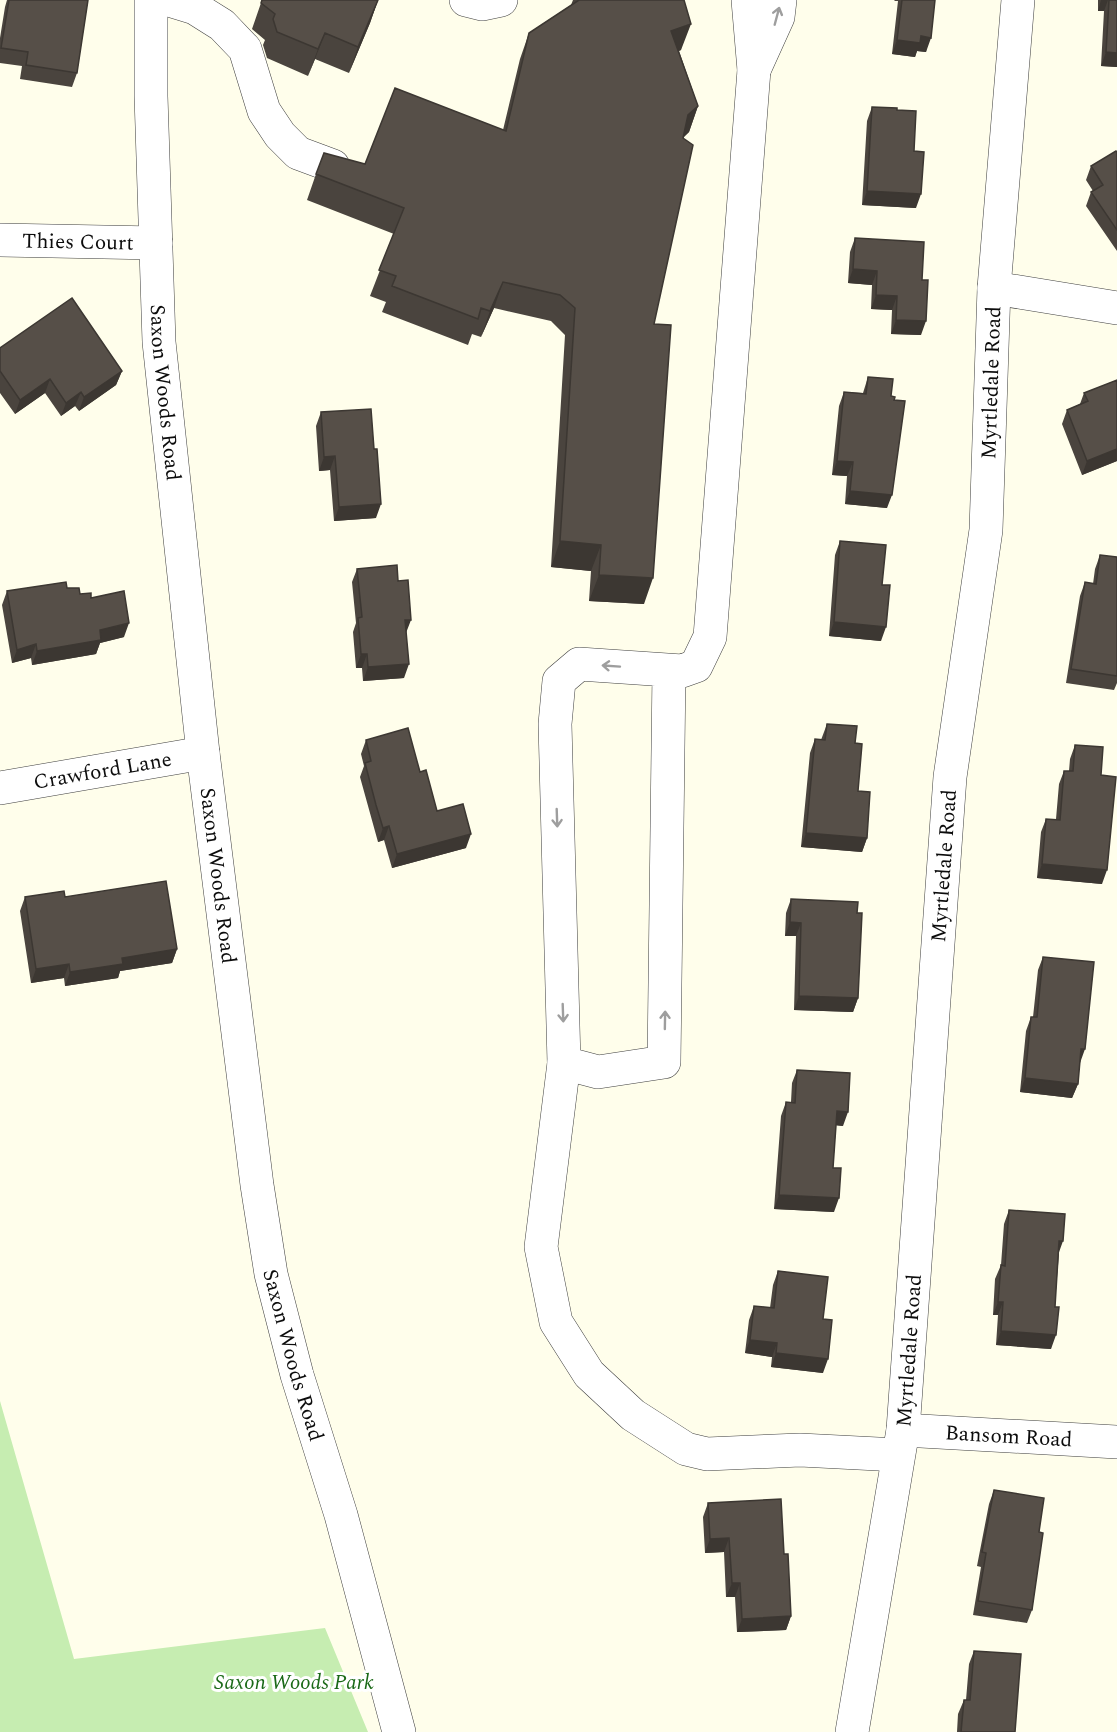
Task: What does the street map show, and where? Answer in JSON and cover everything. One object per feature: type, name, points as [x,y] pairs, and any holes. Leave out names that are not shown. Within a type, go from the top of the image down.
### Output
[{"type":"street","name":"Saxon Woods Road","points":[[151,0],[151,96],[159,342],[203,753],[256,1185],[271,1274],[297,1375],[340,1515],[399,1732]]},
{"type":"street","points":[[169,0],[195,8],[222,25],[245,49],[264,111],[280,135],[297,153],[333,166]]},
{"type":"street","points":[[466,0],[482,4],[501,0]]},
{"type":"street","points":[[748,0],[754,70]]},
{"type":"street","points":[[754,70],[778,17],[780,0]]},
{"type":"street","name":"Myrtledale Road","points":[[852,1732],[900,1443],[950,777],[986,530],[994,288],[1018,0]]},
{"type":"street","name":"Bansom Road","points":[[754,70],[710,637],[696,666],[682,671],[579,664],[559,681],[555,724],[564,1063],[541,1247],[556,1322],[589,1374],[633,1415],[686,1449],[707,1454],[900,1443],[1117,1442]]},
{"type":"street","name":"Thies Court","points":[[0,240],[156,243]]},
{"type":"street","points":[[994,288],[1117,308]]},
{"type":"street","points":[[564,1063],[598,1072],[664,1062],[669,670]]},
{"type":"street","name":"Crawford Lane","points":[[0,788],[203,753]]},
{"type":"green space","name":"Saxon Woods Park","points":[[0,1401],[74,1659],[325,1628],[368,1732],[0,1732]]},
{"type":"building","points":[[9,0],[88,0],[77,73],[26,65],[28,52],[1,48]]},
{"type":"building","points":[[262,0],[378,0],[358,47],[325,33],[318,49],[277,32],[273,19],[275,14],[261,3]]},
{"type":"building","points":[[579,0],[684,0],[691,24],[671,31],[698,106],[688,115],[683,138],[693,145],[654,324],[671,325],[653,578],[599,575],[601,545],[560,541],[575,308],[560,295],[503,282],[490,311],[481,308],[478,319],[392,286],[396,276],[379,270],[404,208],[316,174],[324,153],[365,164],[395,88],[506,131],[529,33]]},
{"type":"building","points":[[902,0],[935,0],[931,38],[921,36],[920,43],[897,40]]},
{"type":"building","points":[[1109,0],[1117,0],[1117,53],[1106,52]]},
{"type":"building","points":[[872,107],[916,111],[914,151],[924,152],[921,194],[867,191]]},
{"type":"building","points":[[1116,151],[1117,230],[1091,192],[1103,185],[1091,166]]},
{"type":"building","points":[[855,238],[924,242],[922,280],[928,280],[926,321],[896,320],[897,296],[876,295],[877,271],[853,269]]},
{"type":"building","points":[[72,298],[122,371],[84,397],[81,392],[66,403],[50,379],[20,400],[0,371],[0,348]]},
{"type":"building","points":[[868,377],[893,379],[891,396],[895,397],[894,400],[905,401],[892,495],[850,491],[853,462],[837,461],[844,392],[866,394]]},
{"type":"building","points":[[1117,380],[1117,449],[1087,461],[1067,410],[1088,401],[1084,393]]},
{"type":"building","points":[[371,409],[381,504],[339,507],[335,456],[324,457],[321,412]]},
{"type":"building","points":[[840,541],[886,545],[882,585],[890,585],[886,627],[834,622]]},
{"type":"building","points":[[1100,555],[1117,557],[1117,676],[1071,669],[1085,582],[1096,584]]},
{"type":"building","points":[[397,565],[398,581],[408,580],[411,620],[405,620],[409,664],[368,667],[367,654],[361,654],[358,618],[362,617],[357,569]]},
{"type":"building","points":[[66,582],[67,588],[79,588],[80,594],[91,593],[91,598],[124,591],[129,623],[100,630],[101,640],[37,651],[36,644],[17,650],[7,591]]},
{"type":"building","points":[[827,724],[857,726],[855,743],[862,744],[858,791],[870,792],[867,838],[806,833],[815,739],[825,740]]},
{"type":"building","points":[[408,728],[420,772],[426,770],[437,811],[463,804],[471,834],[397,854],[389,826],[383,828],[376,805],[365,763],[371,761],[366,740]]},
{"type":"building","points":[[1075,745],[1103,747],[1101,775],[1116,777],[1107,870],[1042,864],[1046,819],[1060,820],[1064,771],[1073,771]]},
{"type":"building","points":[[166,881],[177,949],[122,958],[123,964],[70,972],[69,964],[36,969],[25,897],[64,891],[65,897]]},
{"type":"building","points":[[791,899],[858,902],[857,913],[862,913],[858,998],[799,996],[801,923],[790,922]]},
{"type":"building","points":[[1043,957],[1094,962],[1085,1049],[1081,1049],[1078,1084],[1025,1078],[1031,1017],[1037,1017]]},
{"type":"building","points":[[797,1070],[850,1073],[848,1112],[837,1111],[833,1168],[841,1168],[839,1198],[779,1195],[786,1102],[795,1103]]},
{"type":"building","points":[[1009,1210],[1065,1214],[1063,1241],[1059,1241],[1055,1307],[1059,1307],[1056,1335],[1001,1331],[1003,1302],[998,1302],[1001,1265],[1005,1266]]},
{"type":"building","points":[[778,1271],[828,1277],[823,1319],[832,1320],[828,1359],[776,1353],[777,1343],[750,1340],[754,1306],[774,1308]]},
{"type":"building","points":[[994,1490],[1044,1498],[1039,1532],[1043,1533],[1032,1610],[978,1601],[986,1553],[982,1552]]},
{"type":"building","points":[[781,1499],[784,1554],[788,1554],[791,1616],[742,1619],[740,1583],[732,1583],[729,1538],[710,1539],[708,1503]]},
{"type":"building","points":[[974,1651],[1021,1654],[1015,1732],[961,1732],[964,1700],[970,1700]]}]
